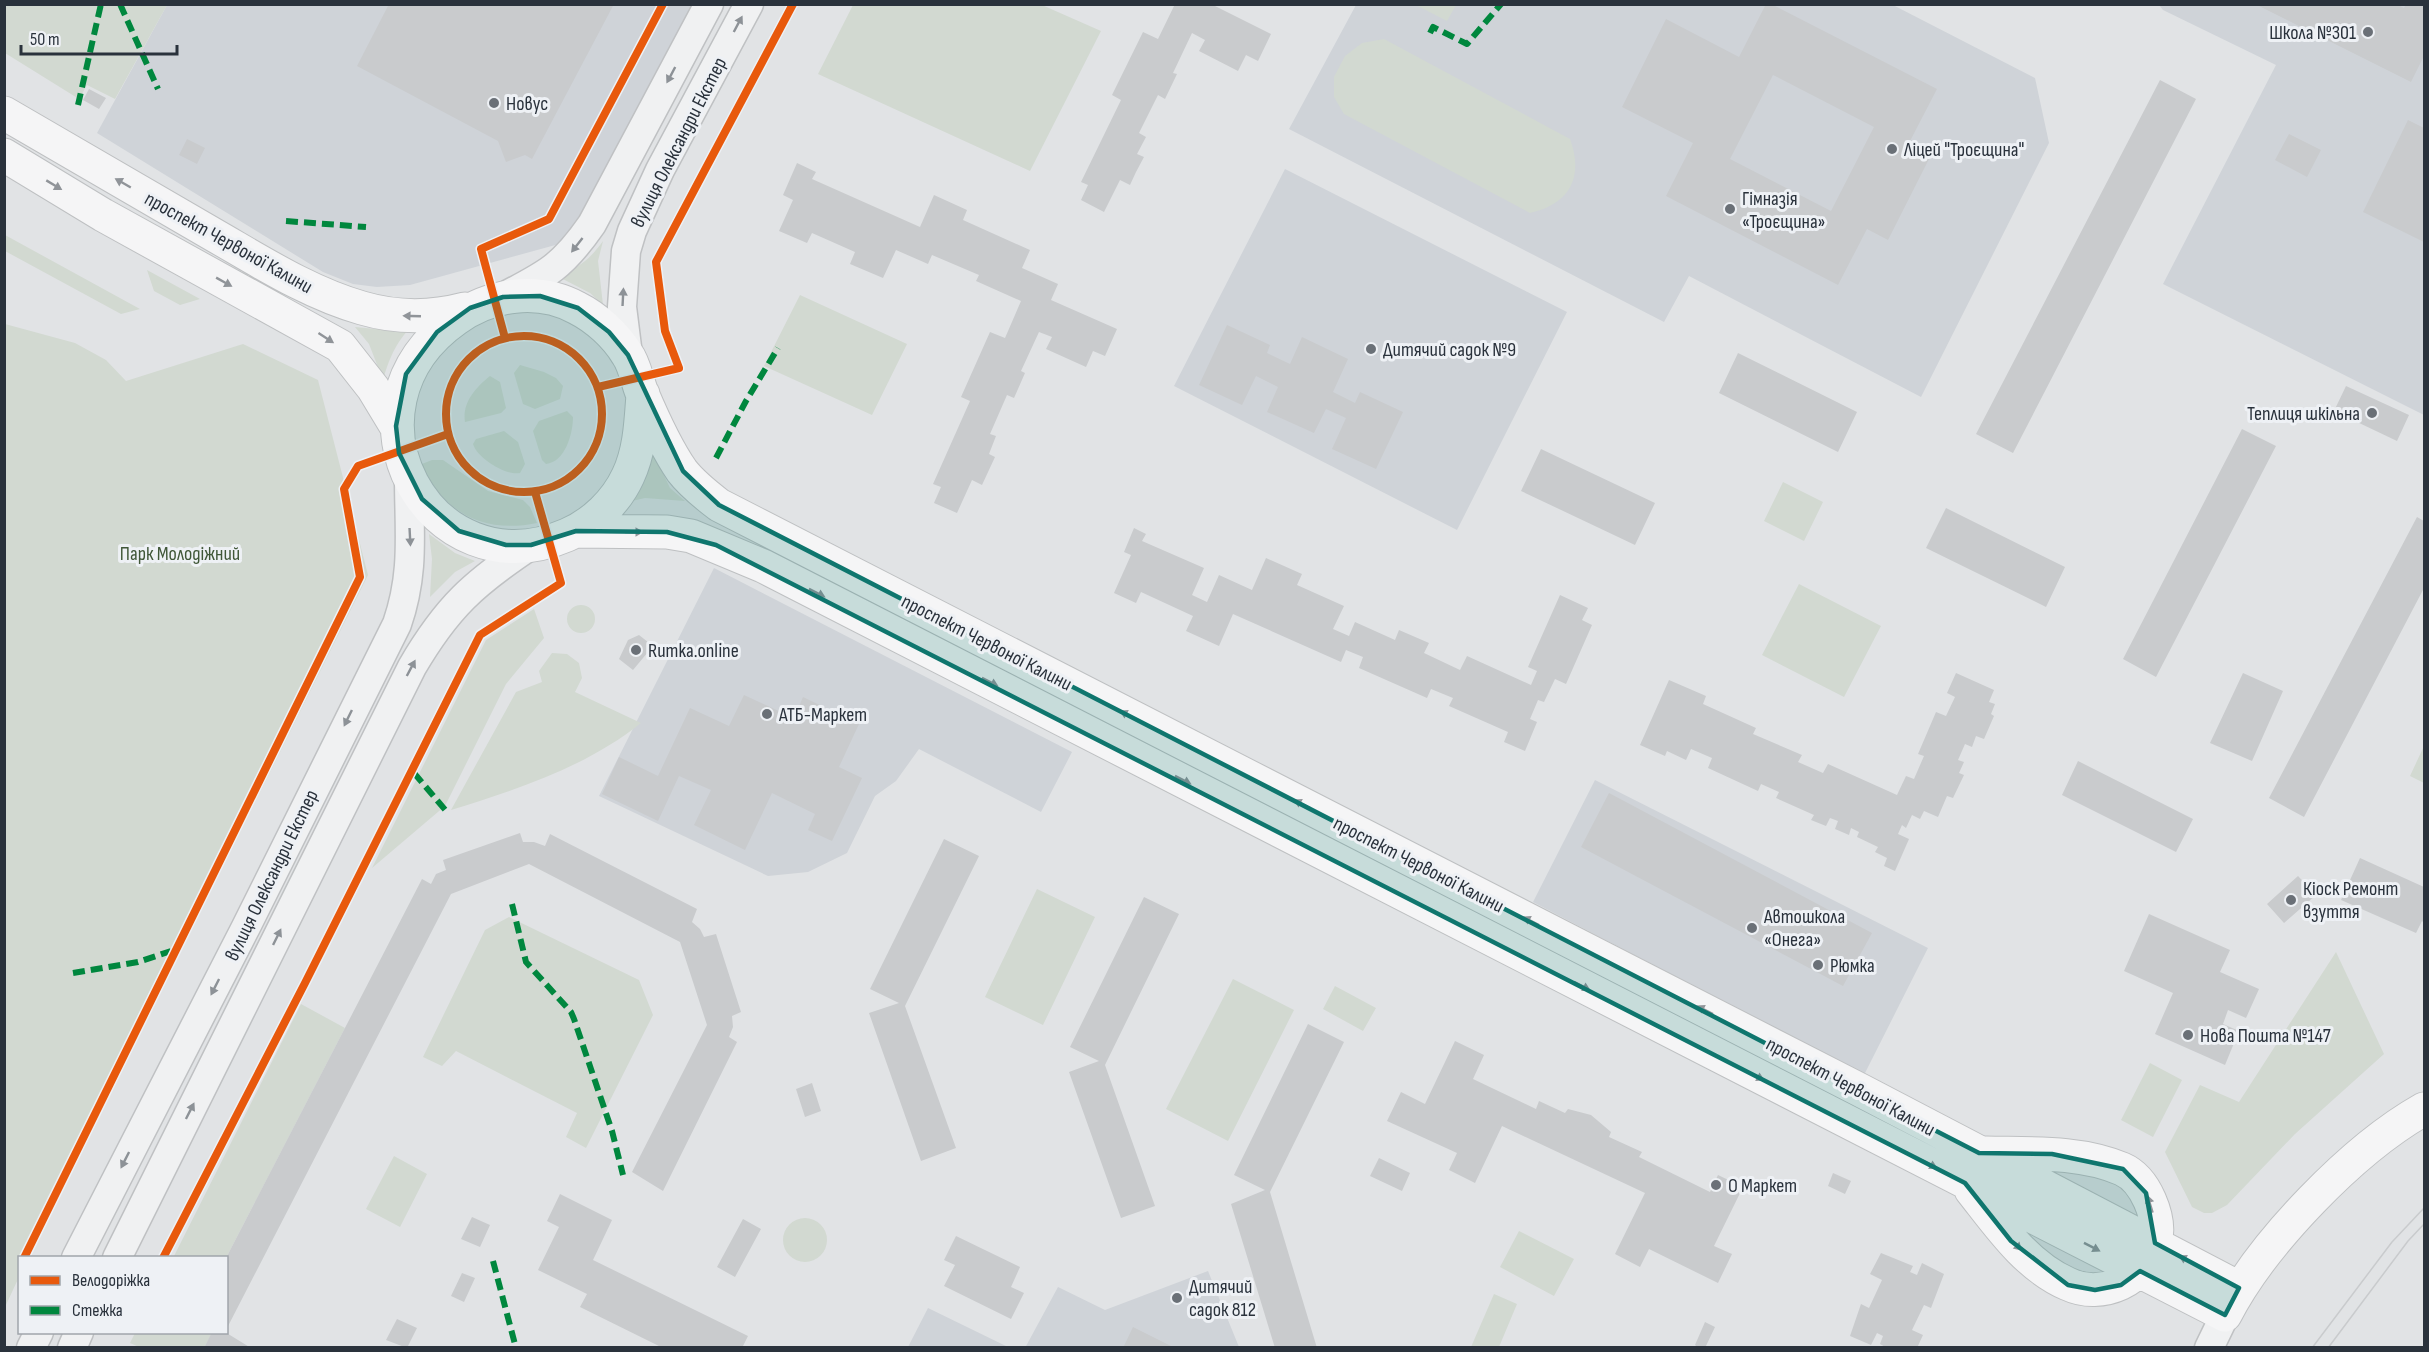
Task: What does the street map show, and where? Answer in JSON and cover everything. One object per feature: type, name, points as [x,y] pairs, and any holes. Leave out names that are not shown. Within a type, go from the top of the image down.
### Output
[{"type":"main road","name":"проспект Червоної Калини","points":[[4,113],[274,269],[330,297],[363,309],[410,317],[443,315],[503,297],[540,296],[558,299],[578,308],[609,332],[628,355],[643,394],[683,471],[719,505],[2155,1243],[2232,1302]]},
{"type":"main road","name":"проспект Червоної Калини","points":[[4,155],[103,215],[340,346],[368,380],[396,426]]},
{"type":"main road","points":[[470,308],[437,332],[419,351],[406,374],[398,399],[396,426],[399,453],[409,478],[433,511],[459,531],[498,544],[531,545],[554,540],[576,531],[597,516],[615,498],[628,476],[637,451],[643,394]]},
{"type":"main road","name":"проспект Червоної Калини","points":[[576,531],[667,532],[691,536],[764,566],[2140,1271],[2232,1302]]},
{"type":"main road","points":[[2232,1302],[2258,1260],[2335,1178],[2424,1109]]},
{"type":"main road","points":[[1965,1183],[2011,1241],[2037,1264],[2068,1285],[2095,1290],[2121,1285],[2140,1271],[2155,1243],[2155,1221],[2146,1193],[2138,1180],[2123,1169],[2095,1161],[2052,1154],[1979,1153]]},
{"type":"street","name":"вулиця Олександри Екстер","points":[[503,297],[552,272],[575,249],[592,224],[709,4]]},
{"type":"street","name":"вулиця Олександри Екстер","points":[[628,355],[622,307],[626,251],[632,231],[660,170],[749,4]]},
{"type":"street","name":"вулиця Олександри Екстер","points":[[77,1256],[246,927],[397,624],[406,597],[411,566],[409,478]]},
{"type":"street","name":"вулиця Олександри Екстер","points":[[117,1256],[411,667],[426,642],[464,595],[477,583],[531,545]]},
{"type":"street","points":[[2209,1347],[2232,1302]]},
{"type":"highlighted area","points":[[540,296],[578,308],[609,332],[628,355],[683,471],[719,505],[1979,1153],[2052,1154],[2123,1169],[2146,1193],[2155,1243],[2239,1288],[2225,1315],[2140,1271],[2121,1285],[2095,1290],[2068,1285],[2011,1241],[1965,1183],[716,545],[667,532],[576,531],[531,545],[506,545],[459,531],[422,499],[399,453],[396,426],[406,374],[437,332],[470,308],[503,297]]},
{"type":"shaded area","name":"Гімназія «Троєщина»","points":[[1891,4],[2035,78],[2049,143],[1921,397],[1689,276],[1664,322],[1289,129],[1356,5]]},
{"type":"shaded area","points":[[167,5],[695,5],[582,219],[559,244],[410,285],[377,287],[353,284],[323,272],[97,133]]},
{"type":"shaded area","points":[[2159,5],[2424,5],[2424,415],[2163,284],[2276,65],[2163,10]]},
{"type":"shaded area","name":"Дитячий садок №9","points":[[1285,169],[1567,312],[1457,530],[1174,386]]},
{"type":"shaded area","points":[[714,568],[1072,752],[1041,812],[919,749],[896,781],[875,796],[847,853],[808,872],[768,876],[599,796]]},
{"type":"shaded area","points":[[1595,780],[1928,948],[1864,1075],[1533,902]]},
{"type":"shaded area","name":"Дитячий садок 812","points":[[1208,1271],[1239,1347],[1025,1348],[1058,1287],[1105,1310]]},
{"type":"shaded area","points":[[928,1308],[1008,1347],[908,1347]]},
{"type":"green space","points":[[4,5],[167,5],[115,99],[87,85],[79,99],[5,53]]},
{"type":"green space","points":[[853,5],[1042,5],[1101,31],[1030,171],[818,74]]},
{"type":"green space","points":[[1416,5],[1456,5],[1447,21]]},
{"type":"green space","points":[[1384,39],[1570,139],[1574,153],[1574,177],[1564,196],[1544,209],[1530,213],[1344,114],[1334,97],[1334,77],[1345,56],[1362,43]]},
{"type":"green space","points":[[4,235],[140,309],[121,314],[5,251]]},
{"type":"green space","points":[[603,241],[598,261],[603,305],[590,293],[557,276],[583,263]]},
{"type":"green space","points":[[147,270],[200,299],[180,305],[154,291]]},
{"type":"green space","points":[[800,295],[907,344],[872,415],[764,366]]},
{"type":"green space","points":[[415,323],[395,349],[383,380],[369,344],[355,327],[376,329]]},
{"type":"green space","name":"Парк Молодіжний","points":[[5,324],[75,343],[106,360],[126,381],[243,344],[318,380],[368,575],[29,1256],[18,1256],[18,1279],[5,1307]]},
{"type":"green space","points":[[520,365],[556,378],[563,386],[560,399],[535,409],[523,404],[514,373]]},
{"type":"green space","points":[[490,376],[500,382],[506,408],[501,413],[465,422],[466,408],[471,396]]},
{"type":"green space","points":[[567,411],[573,417],[567,446],[558,458],[546,464],[542,460],[533,431],[539,421]]},
{"type":"green space","points":[[504,431],[518,442],[525,464],[520,473],[507,472],[493,465],[480,455],[473,444],[476,439]]},
{"type":"green space","points":[[653,452],[670,488],[685,501],[645,498],[623,503]]},
{"type":"green space","points":[[432,460],[443,460],[488,491],[523,500],[530,507],[537,523],[518,526],[500,525],[468,516],[441,495],[431,481],[422,464]]},
{"type":"green space","points":[[1783,482],[1823,502],[1804,541],[1764,521]]},
{"type":"green space","points":[[429,534],[455,553],[475,561],[455,572],[430,597],[432,559]]},
{"type":"green space","points":[[1799,584],[1881,626],[1844,697],[1762,655]]},
{"type":"green space","points":[[581,605],[591,609],[595,619],[591,629],[581,633],[571,629],[567,619],[571,609]]},
{"type":"green space","points":[[534,609],[544,638],[506,684],[445,806],[372,868],[486,640]]},
{"type":"green space","points":[[552,653],[567,654],[579,663],[582,678],[575,692],[641,723],[598,752],[550,775],[451,810],[516,692],[542,682],[539,671]]},
{"type":"green space","points":[[2424,746],[2424,783],[2410,776]]},
{"type":"green space","points":[[1037,889],[1095,917],[1043,1025],[985,997]]},
{"type":"green space","points":[[509,917],[639,980],[653,1015],[586,1148],[566,1137],[577,1113],[456,1051],[442,1066],[423,1057],[485,930]]},
{"type":"green space","points":[[2336,952],[2384,1054],[2295,1134],[2227,1205],[2212,1213],[2204,1213],[2192,1207],[2165,1152],[2200,1085],[2239,1102]]},
{"type":"green space","points":[[1233,979],[1294,1010],[1228,1141],[1166,1109]]},
{"type":"green space","points":[[1335,986],[1376,1008],[1363,1031],[1323,1009]]},
{"type":"green space","points":[[301,1004],[345,1028],[227,1256],[174,1256]]},
{"type":"green space","points":[[2150,1063],[2182,1080],[2153,1137],[2121,1120]]},
{"type":"green space","points":[[394,1156],[427,1174],[400,1227],[366,1209]]},
{"type":"green space","points":[[805,1218],[820,1225],[827,1240],[820,1255],[805,1262],[790,1255],[783,1240],[790,1225]]},
{"type":"green space","points":[[1519,1231],[1574,1259],[1554,1296],[1500,1267]]},
{"type":"green space","points":[[1494,1294],[1517,1304],[1499,1347],[1471,1347]]},
{"type":"green space","points":[[134,1334],[211,1334],[204,1348],[139,1347],[130,1343]]},
{"type":"building","name":"Новус","points":[[389,4],[614,4],[532,159],[525,155],[506,162],[498,141],[357,66]]},
{"type":"building","points":[[1175,4],[1211,4],[1271,34],[1258,61],[1246,55],[1238,71],[1199,51],[1205,40],[1192,33],[1173,73],[1177,74],[1165,99],[1158,95],[1139,133],[1146,137],[1137,154],[1144,157],[1130,185],[1120,180],[1104,212],[1081,200],[1088,185],[1081,182],[1121,100],[1112,95],[1143,32],[1158,39]]},
{"type":"building","name":"Ліцей \"Троєщина\"","points":[[1766,4],[1771,4],[1937,89],[1909,143],[1931,155],[1888,240],[1867,229],[1838,285],[1666,196],[1693,143],[1622,107],[1666,19],[1739,57]],"holes":[[[1773,75],[1874,127],[1831,211],[1730,159]]]},
{"type":"building","name":"Школа №301","points":[[2255,4],[2396,4],[2404,8],[2406,4],[2424,4],[2424,56],[2411,82]]},
{"type":"building","points":[[2160,80],[2196,99],[2013,453],[1976,434]]},
{"type":"building","points":[[89,89],[106,98],[99,109],[83,100]]},
{"type":"building","points":[[2408,120],[2424,128],[2424,242],[2363,212]]},
{"type":"building","points":[[2289,134],[2321,150],[2307,177],[2275,160]]},
{"type":"building","points":[[187,139],[205,148],[197,164],[179,155]]},
{"type":"building","points":[[797,163],[816,172],[812,179],[920,227],[934,195],[967,210],[963,220],[1030,250],[1022,268],[1058,284],[1051,300],[1117,329],[1105,356],[1093,351],[1086,367],[1046,349],[1052,337],[1039,332],[1021,371],[1025,373],[1014,398],[1007,395],[990,434],[996,436],[989,454],[995,457],[982,485],[972,480],[957,513],[934,503],[941,487],[933,484],[970,401],[961,397],[990,332],[1005,338],[1021,301],[976,281],[979,275],[932,255],[928,264],[896,250],[883,278],[850,264],[855,252],[812,233],[807,243],[779,231],[793,200],[783,195]]},
{"type":"building","points":[[1227,325],[1270,345],[1267,353],[1290,364],[1302,337],[1348,359],[1333,392],[1355,403],[1360,392],[1403,412],[1376,469],[1332,449],[1346,418],[1326,409],[1314,433],[1267,412],[1278,387],[1256,376],[1242,405],[1199,385]]},
{"type":"building","points":[[1738,353],[1857,412],[1838,452],[1719,393]]},
{"type":"building","name":"Теплиця шкільна","points":[[2346,386],[2409,415],[2397,441],[2334,411]]},
{"type":"building","points":[[2242,429],[2276,446],[2156,677],[2123,659]]},
{"type":"building","points":[[1541,449],[1655,503],[1635,545],[1521,491]]},
{"type":"building","points":[[1946,508],[2065,567],[2046,607],[1926,548]]},
{"type":"building","points":[[2417,517],[2424,521],[2424,588],[2304,817],[2269,798]]},
{"type":"building","points":[[1134,528],[1146,534],[1142,541],[1204,568],[1192,595],[1207,602],[1219,575],[1252,590],[1266,558],[1302,574],[1297,585],[1344,606],[1333,629],[1349,636],[1355,622],[1395,640],[1399,630],[1429,643],[1424,653],[1460,670],[1467,656],[1531,685],[1537,671],[1528,667],[1560,595],[1588,608],[1582,620],[1592,625],[1566,684],[1555,679],[1544,702],[1538,700],[1530,719],[1537,722],[1525,751],[1504,742],[1508,732],[1449,706],[1453,698],[1431,689],[1427,698],[1359,668],[1363,657],[1346,650],[1341,662],[1233,614],[1219,646],[1186,631],[1193,616],[1141,592],[1136,603],[1114,593],[1131,555],[1124,552]]},
{"type":"building","name":"Rumka.online","points":[[639,635],[653,646],[633,670],[619,659],[628,640]]},
{"type":"building","points":[[1956,673],[1994,690],[1989,702],[1995,704],[1991,714],[1994,716],[1984,739],[1976,736],[1972,747],[1965,744],[1958,760],[1964,762],[1959,773],[1964,775],[1953,798],[1947,796],[1938,817],[1924,811],[1920,819],[1912,815],[1906,828],[1902,825],[1898,834],[1909,839],[1895,871],[1884,866],[1887,858],[1875,852],[1878,847],[1857,837],[1859,832],[1851,828],[1849,835],[1835,829],[1838,821],[1830,818],[1826,826],[1811,820],[1814,815],[1776,798],[1779,792],[1761,784],[1758,791],[1708,768],[1712,758],[1691,749],[1686,760],[1667,751],[1665,756],[1640,745],[1669,680],[1706,696],[1703,704],[1756,728],[1753,734],[1802,755],[1798,762],[1823,773],[1828,764],[1897,795],[1906,776],[1914,779],[1924,756],[1918,754],[1936,712],[1946,716],[1955,697],[1947,693]]},
{"type":"building","points":[[2243,673],[2283,691],[2252,761],[2210,743]]},
{"type":"building","points":[[744,695],[794,718],[803,697],[859,724],[839,767],[862,778],[832,841],[808,830],[815,814],[772,793],[745,850],[694,825],[711,790],[679,776],[658,821],[602,794],[619,757],[658,776],[690,708],[729,726]]},
{"type":"building","points":[[2078,761],[2193,819],[2176,852],[2062,795]]},
{"type":"building","points":[[1609,793],[1872,933],[1843,986],[1581,847]]},
{"type":"building","points":[[520,833],[523,842],[534,842],[545,846],[550,834],[697,909],[692,922],[700,929],[704,937],[716,934],[741,1012],[732,1016],[733,1027],[729,1037],[737,1042],[663,1191],[632,1172],[707,1025],[680,942],[529,864],[451,894],[228,1326],[227,1256],[422,879],[431,884],[436,874],[446,870],[443,860]]},
{"type":"building","points":[[944,839],[979,856],[905,1006],[956,1148],[921,1161],[869,1013],[899,1003],[870,989]]},
{"type":"building","points":[[2360,858],[2424,887],[2424,923],[2422,921],[2416,933],[2341,900]]},
{"type":"building","name":"Кіоск Ремонт взуття","points":[[2298,876],[2316,895],[2284,923],[2267,904]]},
{"type":"building","points":[[1144,897],[1179,914],[1105,1065],[1155,1206],[1121,1218],[1069,1072],[1099,1061],[1070,1047]]},
{"type":"building","points":[[2149,914],[2230,950],[2220,972],[2259,989],[2246,1018],[2228,1010],[2223,1024],[2239,1031],[2225,1065],[2155,1034],[2173,993],[2124,971]]},
{"type":"building","points":[[1308,1024],[1344,1042],[1270,1192],[1317,1348],[1275,1348],[1231,1204],[1265,1190],[1234,1175]]},
{"type":"building","points":[[1455,1041],[1484,1055],[1473,1079],[1536,1109],[1539,1101],[1565,1113],[1568,1109],[1591,1115],[1611,1132],[1609,1137],[1642,1152],[1639,1157],[1710,1192],[1718,1175],[1743,1187],[1714,1246],[1732,1254],[1718,1283],[1649,1249],[1640,1267],[1615,1254],[1645,1193],[1502,1126],[1475,1183],[1449,1170],[1457,1153],[1387,1121],[1401,1092],[1425,1104]]},
{"type":"building","points":[[812,1083],[821,1111],[805,1117],[796,1089]]},
{"type":"building","points":[[1379,1158],[1410,1173],[1402,1191],[1370,1176]]},
{"type":"building","points":[[1833,1173],[1851,1181],[1845,1194],[1828,1186]]},
{"type":"building","points":[[560,1194],[612,1220],[593,1260],[748,1336],[742,1348],[663,1348],[580,1307],[587,1294],[538,1270],[559,1227],[547,1221]]},
{"type":"building","points":[[472,1217],[490,1225],[480,1247],[461,1239]]},
{"type":"building","points":[[743,1219],[761,1229],[735,1277],[717,1267]]},
{"type":"building","points":[[956,1236],[1020,1267],[1011,1287],[1024,1293],[1011,1319],[944,1286],[955,1265],[944,1260]]},
{"type":"building","points":[[1881,1253],[1913,1266],[1910,1272],[1917,1275],[1922,1263],[1944,1274],[1931,1308],[1924,1305],[1912,1330],[1923,1335],[1917,1348],[1887,1348],[1880,1344],[1883,1336],[1877,1333],[1871,1345],[1850,1336],[1861,1304],[1869,1308],[1882,1280],[1870,1274]]},
{"type":"building","points":[[462,1273],[475,1278],[464,1302],[451,1296]]},
{"type":"building","points":[[397,1319],[417,1328],[407,1348],[386,1340]]},
{"type":"building","points":[[1705,1322],[1715,1327],[1705,1348],[1699,1348],[1695,1345]]},
{"type":"building","points":[[1133,1327],[1175,1348],[1123,1348]]},
{"type":"building","points":[[211,1334],[228,1334],[251,1348],[204,1348]]},
{"type":"tram line","points":[[2312,1348],[2392,1242],[2424,1208]]},
{"type":"tram line","points":[[2328,1348],[2408,1241],[2424,1224]]},
{"type":"marked path","points":[[78,105],[101,4]]},
{"type":"marked path","points":[[120,4],[158,89]]},
{"type":"marked path","points":[[1430,33],[1433,27],[1467,44],[1501,4]]},
{"type":"marked path","points":[[286,221],[366,227]]},
{"type":"marked path","points":[[716,458],[746,401],[778,348]]},
{"type":"marked path","points":[[414,773],[447,812]]},
{"type":"marked path","points":[[512,904],[526,962],[571,1012],[574,1019],[612,1131],[623,1175]]},
{"type":"marked path","points":[[73,973],[138,962],[171,951]]},
{"type":"marked path","points":[[493,1261],[516,1348]]},
{"type":"cycle path","points":[[505,338],[481,249],[549,219],[663,4]]},
{"type":"cycle path","points":[[598,387],[679,368],[665,331],[656,262],[793,4]]},
{"type":"cycle path","points":[[524,336],[539,337],[554,342],[579,359],[596,384],[601,399],[602,414],[601,429],[596,444],[579,469],[554,486],[539,491],[524,492],[509,491],[494,486],[469,469],[452,444],[447,429],[446,414],[447,399],[452,384],[469,359],[494,342],[509,337],[524,336]]},
{"type":"cycle path","points":[[25,1256],[360,577],[344,489],[358,466],[448,434]]},
{"type":"cycle path","points":[[164,1256],[305,983],[480,635],[561,583],[535,492]]},
{"type":"place","name":"Школа №301","points":[[2368,32]]},
{"type":"place","name":"Новус","points":[[494,103]]},
{"type":"place","name":"Ліцей \"Троєщина\"","points":[[1892,149]]},
{"type":"place","name":"Гімназія «Троєщина»","points":[[1730,209]]},
{"type":"place","name":"Дитячий садок №9","points":[[1371,349]]},
{"type":"place","name":"Теплиця шкільна","points":[[2372,413]]},
{"type":"place","name":"Rumka.online","points":[[636,650]]},
{"type":"place","name":"АТБ-Маркет","points":[[767,714]]},
{"type":"place","name":"Кіоск Ремонт взуття","points":[[2291,900]]},
{"type":"place","name":"Автошкола «Онега»","points":[[1752,928]]},
{"type":"place","name":"Рюмка","points":[[1818,965]]},
{"type":"place","name":"Нова Пошта №147","points":[[2188,1035]]},
{"type":"place","name":"О Маркет","points":[[1716,1185]]},
{"type":"place","name":"Дитячий садок 812","points":[[1177,1298]]}]
